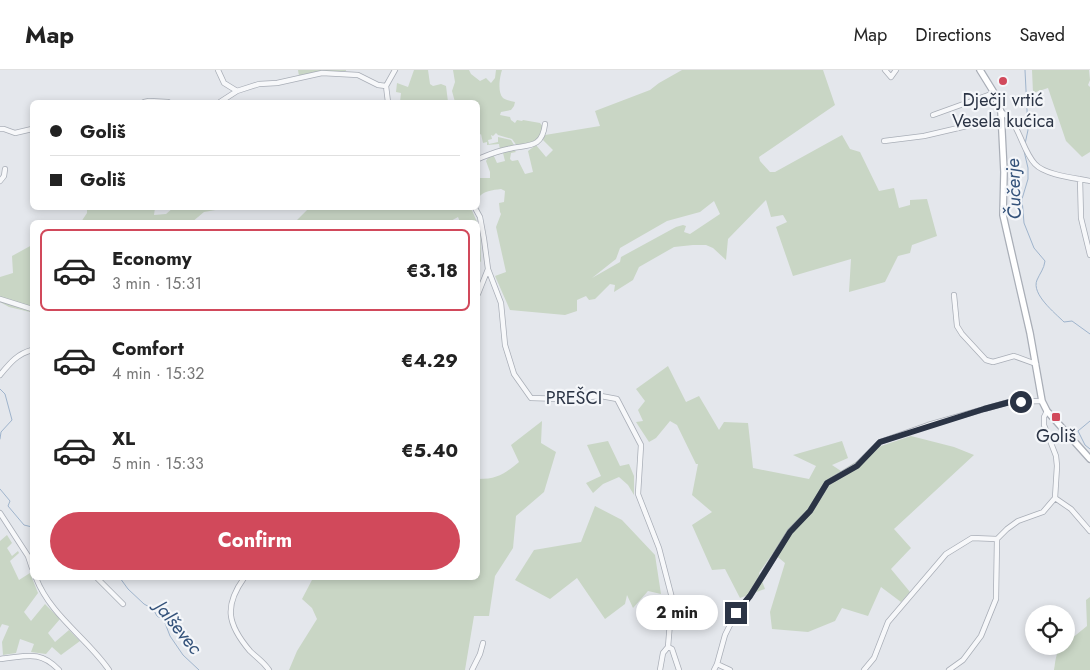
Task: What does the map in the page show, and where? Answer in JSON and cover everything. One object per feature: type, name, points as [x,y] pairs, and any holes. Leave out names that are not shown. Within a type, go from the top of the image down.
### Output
[{"type":"street","points":[[218,70],[224,83],[237,92]]},
{"type":"street","points":[[388,100],[386,86],[395,70]]},
{"type":"street","points":[[885,70],[891,76],[896,70]]},
{"type":"street","points":[[980,70],[994,93],[1001,118],[1003,215],[1036,364],[1042,402],[1047,411],[1090,458]]},
{"type":"street","points":[[223,100],[237,92],[259,84],[277,83],[322,73],[358,75],[378,85],[386,86]]},
{"type":"street","points":[[933,115],[994,93]]},
{"type":"street","points":[[1001,118],[1010,121]]},
{"type":"street","points":[[884,141],[924,136],[1001,118],[1010,121],[1035,165],[1049,172],[1090,182]]},
{"type":"street","points":[[480,158],[504,150],[536,143],[542,137],[545,124]]},
{"type":"street","points":[[0,129],[15,133],[30,129]]},
{"type":"street","points":[[0,181],[4,176],[5,169]]},
{"type":"street","points":[[1080,179],[1080,218],[1090,254]]},
{"type":"street","points":[[476,210],[480,217],[488,269],[480,289]]},
{"type":"street","name":"PREŠCI","points":[[488,269],[501,303],[505,345],[514,374],[531,398],[563,399],[601,396],[617,399],[640,445],[638,494],[659,548],[672,598],[668,646],[664,653],[660,670]]},
{"type":"street","points":[[954,295],[957,326],[986,360],[993,362],[1014,356],[1036,364]]},
{"type":"street","points":[[0,299],[30,308]]},
{"type":"street","points":[[0,375],[18,355],[30,351]]},
{"type":"street","points":[[714,670],[725,634],[732,619],[750,596],[790,532],[810,511],[827,483],[857,466],[880,442],[928,425],[1010,402],[1042,402]]},
{"type":"street","points":[[864,670],[874,658],[888,622],[946,554],[972,538],[997,539],[1018,521],[1043,512],[1055,498],[1057,466],[1056,456],[1044,425],[1044,417],[1047,411]]},
{"type":"street","points":[[1055,498],[1071,509],[1090,532]]},
{"type":"street","points":[[0,513],[30,562]]},
{"type":"street","points":[[949,670],[963,660],[981,636],[996,599],[997,539]]},
{"type":"street","points":[[37,580],[42,593],[52,607],[93,650],[109,670]]},
{"type":"street","points":[[99,580],[124,604]]},
{"type":"street","points":[[243,580],[230,603],[231,617],[235,629],[251,652],[261,659],[270,670]]},
{"type":"street","points":[[472,670],[483,643]]},
{"type":"street","name":"PREŠCI","points":[[668,646],[672,650],[679,670]]},
{"type":"street","points":[[0,659],[26,656],[44,658],[59,670]]},
{"type":"street","points":[[717,664],[730,670]]},
{"type":"green space","points":[[298,70],[346,71],[311,73],[299,76]]},
{"type":"green space","points":[[414,70],[428,70],[430,84],[433,86],[441,84],[446,86],[448,100],[400,100],[401,93],[396,92],[397,83],[408,87]]},
{"type":"green space","points":[[453,70],[469,70],[480,81],[486,78],[491,83],[495,78],[496,70],[502,70],[500,76],[501,95],[505,99],[515,102],[511,110],[501,112],[500,115],[510,117],[515,123],[517,120],[523,120],[540,123],[544,128],[537,141],[517,146],[512,139],[496,133],[493,136],[491,135],[492,139],[488,140],[489,144],[498,142],[498,137],[511,140],[514,145],[500,150],[499,144],[487,145],[487,142],[483,143],[480,135],[480,100],[454,100],[452,91],[455,82]]},
{"type":"green space","points":[[682,70],[823,70],[835,105],[759,157],[760,161],[770,172],[775,172],[842,135],[850,149],[860,152],[879,191],[894,188],[899,208],[910,205],[910,200],[927,199],[937,236],[912,245],[910,253],[898,256],[885,282],[849,292],[851,259],[793,276],[776,227],[787,222],[783,215],[771,217],[766,200],[728,239],[726,260],[713,248],[706,245],[674,247],[639,267],[633,280],[614,292],[615,285],[610,284],[595,299],[589,300],[586,296],[577,300],[577,311],[565,315],[510,310],[495,276],[506,272],[496,227],[501,214],[499,203],[504,202],[505,191],[501,189],[488,191],[480,196],[480,178],[490,178],[486,161],[489,156],[493,154],[497,163],[505,161],[503,153],[497,155],[497,153],[514,150],[516,152],[511,153],[510,159],[512,161],[518,160],[525,174],[533,172],[528,151],[536,145],[546,157],[553,150],[543,140],[545,135],[600,126],[595,111],[650,90]],"holes":[[[714,201],[720,214],[690,234],[684,232],[686,226],[676,227],[621,257],[620,262],[592,278],[616,259],[620,248],[667,221],[700,212]]]},
{"type":"green space","points":[[1032,70],[1089,70],[1090,152],[1082,157],[1066,141],[1048,88],[1033,93]]},
{"type":"green space","points":[[87,210],[155,210],[154,215],[166,214],[171,210],[216,210],[204,212],[194,220],[82,220]]},
{"type":"green space","points":[[307,210],[472,210],[476,220],[459,220],[458,217],[453,220],[297,220]]},
{"type":"green space","points":[[480,229],[481,262],[480,261]]},
{"type":"green space","points":[[30,246],[30,312],[9,307],[0,302],[0,277],[13,273],[12,256]]},
{"type":"green space","points":[[668,366],[686,402],[699,396],[719,430],[724,422],[748,423],[753,468],[809,479],[816,466],[793,455],[842,441],[848,458],[832,465],[841,471],[881,446],[911,436],[954,447],[974,455],[894,529],[911,548],[891,569],[910,592],[901,602],[881,587],[868,616],[842,608],[835,621],[808,632],[772,629],[770,612],[785,563],[773,553],[759,573],[765,589],[740,598],[725,569],[712,570],[692,525],[712,512],[692,495],[698,464],[696,464],[677,425],[670,421],[656,438],[649,442],[636,422],[643,421],[638,410],[645,401],[636,389]]},
{"type":"green space","points":[[542,421],[541,443],[556,452],[544,492],[516,516],[513,548],[495,576],[489,616],[474,616],[465,670],[289,670],[297,651],[317,619],[312,608],[302,599],[312,580],[480,580],[480,479],[500,475],[519,462],[511,445]]},
{"type":"green space","points":[[608,441],[620,466],[629,464],[634,476],[634,495],[628,485],[619,477],[603,484],[593,493],[586,483],[601,476],[587,445]]},
{"type":"green space","points":[[595,506],[622,520],[655,555],[661,594],[648,591],[633,608],[627,595],[625,604],[605,619],[577,578],[550,599],[515,580],[534,550],[581,542]]},
{"type":"green space","points":[[7,535],[12,543],[7,548],[12,556],[18,551],[19,553],[10,561],[19,580],[30,573],[30,580],[33,580],[38,593],[24,612],[31,621],[45,604],[60,619],[48,633],[55,642],[69,630],[80,641],[61,655],[52,647],[46,654],[31,652],[34,644],[20,639],[16,653],[3,655],[2,642],[9,626],[2,624],[0,628],[0,541]]},
{"type":"green space","points":[[1090,597],[1090,670],[1054,670],[1057,655],[1075,655],[1075,636],[1087,626],[1086,600]]},
{"type":"waterway","name":"Čučerje","points":[[1025,70],[1028,130],[1025,144]]},
{"type":"waterway","name":"Čučerje","points":[[1024,151],[1028,168],[1028,179],[1022,199],[1024,223],[1034,248],[1045,261],[1037,280],[1037,291],[1045,303],[1064,322],[1072,321],[1090,334]]},
{"type":"waterway","name":"Jalševec","points":[[0,389],[5,394],[12,420],[1,432],[0,439]]},
{"type":"waterway","name":"Čučerje","points":[[1090,421],[1078,431],[1085,445],[1090,449]]},
{"type":"waterway","name":"Jalševec","points":[[0,489],[10,501],[8,506],[24,525],[30,526]]},
{"type":"waterway","name":"Jalševec","points":[[121,580],[128,589],[144,604],[153,609],[157,616],[162,619],[170,636],[183,655],[199,670]]},
{"type":"place","name":"Dječji vrtić Vesela kućica","points":[[1003,81]]},
{"type":"place","name":"Goliš","points":[[1056,417]]},
{"type":"route","points":[[736,613],[750,596],[790,532],[810,511],[827,483],[857,466],[880,442],[928,425],[984,409],[1010,402],[1021,402]]}]
